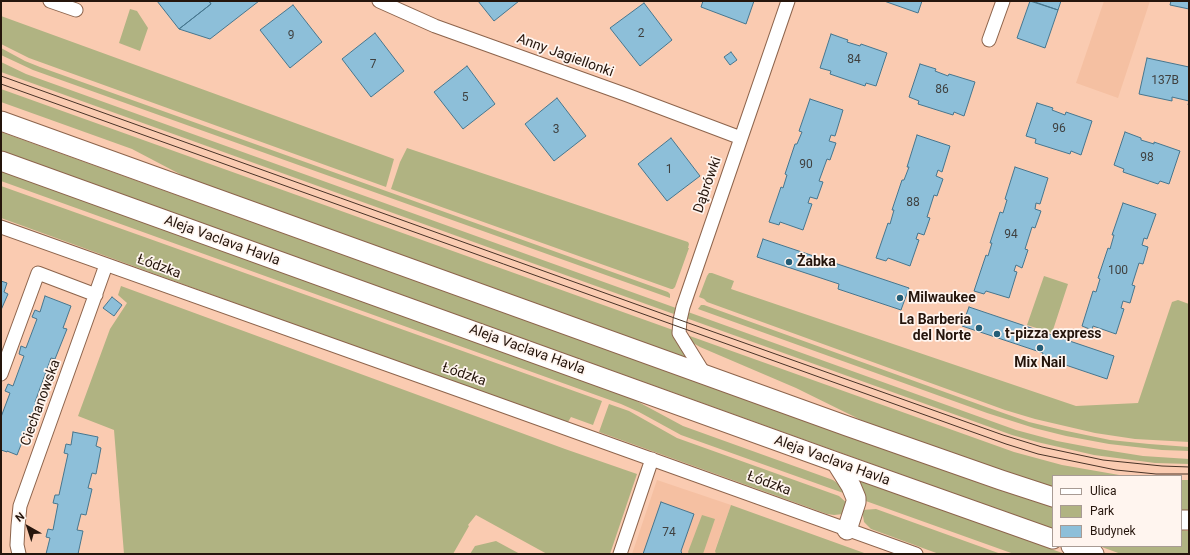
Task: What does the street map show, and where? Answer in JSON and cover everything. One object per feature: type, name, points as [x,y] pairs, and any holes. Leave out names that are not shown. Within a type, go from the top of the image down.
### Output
[{"type":"main road","points":[[1,121],[705,375],[1052,497]]},
{"type":"main road","name":"Aleja Vaclava Havla","points":[[1,161],[1052,540]]},
{"type":"main road","points":[[836,462],[851,486],[856,498],[847,530]]},
{"type":"main road","points":[[1074,547],[1094,554]]},
{"type":"street","points":[[50,1],[76,10]]},
{"type":"street","name":"Anny Jagiellonki","points":[[379,1],[434,26],[741,138]]},
{"type":"street","name":"Dąbrówki","points":[[705,375],[679,333],[680,320],[683,307],[788,1]]},
{"type":"street","points":[[989,40],[1003,1]]},
{"type":"street","name":"Łódzka","points":[[1,227],[916,554]]},
{"type":"street","name":"Ciechanowska","points":[[19,554],[17,545],[20,506],[106,265]]},
{"type":"street","points":[[1,374],[38,273],[96,295]]},
{"type":"street","points":[[620,554],[652,459]]},
{"type":"shaded area","points":[[1104,1],[1150,1],[1118,98],[1076,83]]},
{"type":"shaded area","points":[[657,480],[731,505],[715,550],[716,554],[632,554]]},
{"type":"green space","points":[[130,9],[137,11],[148,28],[140,51],[119,43]]},
{"type":"green space","points":[[1,16],[394,159],[386,187],[29,58],[1,44]]},
{"type":"green space","points":[[1,48],[40,67],[668,292],[670,294],[670,298],[33,70],[1,55]]},
{"type":"green space","points":[[1,62],[26,74],[676,308],[674,314],[1,72]]},
{"type":"green space","points":[[1,89],[673,330],[676,342],[689,357],[689,359],[193,181],[132,149],[1,102]]},
{"type":"green space","points":[[1,132],[996,489],[1052,507],[1052,529],[1,151]]},
{"type":"green space","points":[[407,148],[688,242],[689,248],[675,287],[671,289],[391,189],[400,162]]},
{"type":"green space","points":[[1,171],[631,398],[683,426],[833,480],[844,488],[849,495],[681,435],[621,404],[1,181]]},
{"type":"green space","points":[[1,186],[602,401],[593,425],[571,417],[568,422],[1,218]]},
{"type":"green space","points":[[709,273],[734,281],[731,289],[1076,406],[1138,403],[1172,302],[1178,300],[1189,304],[1189,442],[1135,439],[1095,433],[1035,419],[1005,410],[707,302],[699,297]]},
{"type":"green space","points":[[1044,276],[1068,284],[1052,333],[1027,325]]},
{"type":"green space","points":[[121,286],[637,474],[610,554],[547,554],[476,515],[468,525],[469,526],[453,554],[124,554],[114,430],[78,416],[110,329],[127,303],[118,295]]},
{"type":"green space","points":[[701,305],[1029,422],[1110,440],[1189,447],[1189,451],[1162,450],[1109,444],[1034,428],[987,413],[698,309]]},
{"type":"green space","points":[[688,312],[1016,430],[1057,441],[1099,449],[1143,456],[1189,459],[1189,464],[1155,463],[1094,455],[1012,435],[686,318]]},
{"type":"green space","points":[[687,335],[1014,452],[1062,465],[1119,475],[1052,475],[1052,487],[1034,482],[863,421],[796,388],[693,343]]},
{"type":"green space","points":[[609,404],[629,411],[677,438],[839,496],[849,505],[843,514],[827,514],[599,432]]},
{"type":"green space","points":[[853,477],[1065,554],[1014,554],[863,500]]},
{"type":"green space","points":[[1182,480],[1189,480],[1189,511],[1182,511]]},
{"type":"green space","points":[[731,505],[867,554],[716,554],[715,551]]},
{"type":"green space","points":[[876,509],[1001,554],[939,554],[871,529],[864,522],[862,510]]},
{"type":"green space","points":[[702,515],[715,519],[703,554],[689,554],[688,552]]},
{"type":"green space","points":[[1182,530],[1189,531],[1189,554],[1121,554],[1102,547],[1182,547]]},
{"type":"green space","points":[[496,541],[520,554],[470,554],[475,546]]},
{"type":"building","points":[[157,1],[209,1],[211,4],[179,29]]},
{"type":"building","points":[[209,1],[259,1],[210,39],[179,29],[211,4]]},
{"type":"building","points":[[478,1],[519,1],[494,21]]},
{"type":"building","points":[[703,1],[754,1],[746,24],[701,7]]},
{"type":"building","points":[[884,1],[922,1],[918,13]]},
{"type":"building","points":[[1030,1],[1058,10],[1045,48],[1017,38]]},
{"type":"building","points":[[1032,1],[1061,1],[1058,10]]},
{"type":"building","points":[[1171,1],[1189,1],[1189,9],[1170,5]]},
{"type":"building","points":[[644,3],[672,40],[640,66],[610,28]]},
{"type":"building","points":[[293,5],[322,42],[290,68],[260,30]]},
{"type":"building","points":[[375,33],[404,71],[371,97],[342,59]]},
{"type":"building","points":[[831,34],[848,40],[847,42],[860,46],[861,44],[887,53],[876,86],[866,83],[865,86],[830,74],[831,71],[820,68]]},
{"type":"building","points":[[731,52],[737,60],[730,65],[724,57]]},
{"type":"building","points":[[1147,58],[1189,67],[1189,101],[1172,97],[1172,101],[1139,94]]},
{"type":"building","points":[[920,64],[936,69],[935,71],[948,76],[949,74],[975,82],[964,116],[954,112],[953,115],[918,104],[919,101],[909,97]]},
{"type":"building","points":[[467,66],[495,104],[463,129],[434,92]]},
{"type":"building","points":[[557,98],[586,136],[554,161],[525,124]]},
{"type":"building","points":[[810,99],[843,110],[835,136],[831,135],[829,141],[836,143],[830,160],[827,159],[819,181],[823,182],[817,199],[810,197],[808,203],[812,204],[803,230],[780,222],[779,225],[769,222],[781,187],[783,188],[787,175],[785,174],[795,144],[797,144],[802,132],[799,131]]},
{"type":"building","points":[[1037,103],[1053,108],[1052,110],[1065,115],[1066,112],[1092,121],[1081,155],[1071,151],[1070,154],[1035,143],[1036,139],[1026,136]]},
{"type":"building","points":[[1125,132],[1141,138],[1141,140],[1154,144],[1154,142],[1180,151],[1169,184],[1160,181],[1158,184],[1123,172],[1124,169],[1114,165]]},
{"type":"building","points":[[917,135],[950,146],[942,172],[938,170],[936,176],[943,179],[937,196],[934,195],[927,217],[930,218],[924,235],[918,233],[916,239],[919,240],[910,266],[888,258],[886,261],[876,258],[888,223],[890,224],[894,210],[892,210],[902,180],[904,180],[909,167],[907,167]]},
{"type":"building","points":[[671,138],[700,176],[667,201],[638,164]]},
{"type":"building","points":[[1015,167],[1048,178],[1040,204],[1036,203],[1035,209],[1041,211],[1035,228],[1032,227],[1025,249],[1028,250],[1022,268],[1016,265],[1014,271],[1017,272],[1009,298],[986,291],[984,294],[974,291],[986,255],[988,256],[992,243],[990,243],[1000,212],[1003,213],[1007,200],[1005,199]]},
{"type":"building","points":[[1123,203],[1156,214],[1147,239],[1144,238],[1142,245],[1148,247],[1143,264],[1139,263],[1132,285],[1135,286],[1130,303],[1123,301],[1121,308],[1124,309],[1116,334],[1093,326],[1092,330],[1082,326],[1093,291],[1096,292],[1100,279],[1098,278],[1108,248],[1110,249],[1114,235],[1112,235]]},
{"type":"building","points":[[763,239],[909,288],[901,310],[838,289],[839,284],[757,257]]},
{"type":"building","points":[[1,281],[7,283],[4,292],[8,294],[1,310]]},
{"type":"building","points":[[45,296],[71,306],[63,328],[67,329],[55,359],[51,358],[35,402],[39,403],[29,433],[26,432],[17,455],[1,450],[1,417],[10,393],[5,391],[8,384],[13,386],[24,356],[19,354],[21,346],[26,348],[37,319],[32,317],[35,310],[40,312]]},
{"type":"building","points":[[112,297],[122,305],[114,316],[103,308]]},
{"type":"building","points":[[969,307],[1114,356],[1107,379],[1042,357],[1043,353],[962,326]]},
{"type":"building","points":[[73,432],[98,437],[96,446],[101,448],[96,474],[92,473],[88,488],[92,489],[86,515],[81,514],[77,530],[83,531],[78,554],[46,554],[50,538],[46,537],[48,529],[53,530],[58,504],[53,503],[55,495],[59,495],[68,454],[64,453],[66,444],[71,445]]},
{"type":"building","points":[[661,502],[694,514],[681,551],[682,554],[643,554]]},
{"type":"tram line","points":[[1,76],[1003,435],[1042,447],[1103,460],[1189,467]]},
{"type":"tram line","points":[[1,84],[1006,444],[1038,454],[1116,470],[1156,474],[1189,474]]},
{"type":"place","name":"Żabka","points":[[789,262]]},
{"type":"place","name":"Milwaukee","points":[[900,298]]},
{"type":"place","name":"La Barberia del Norte","points":[[979,328]]},
{"type":"place","name":"t-pizza express","points":[[997,334]]},
{"type":"place","name":"Mix Nail","points":[[1040,348]]}]
